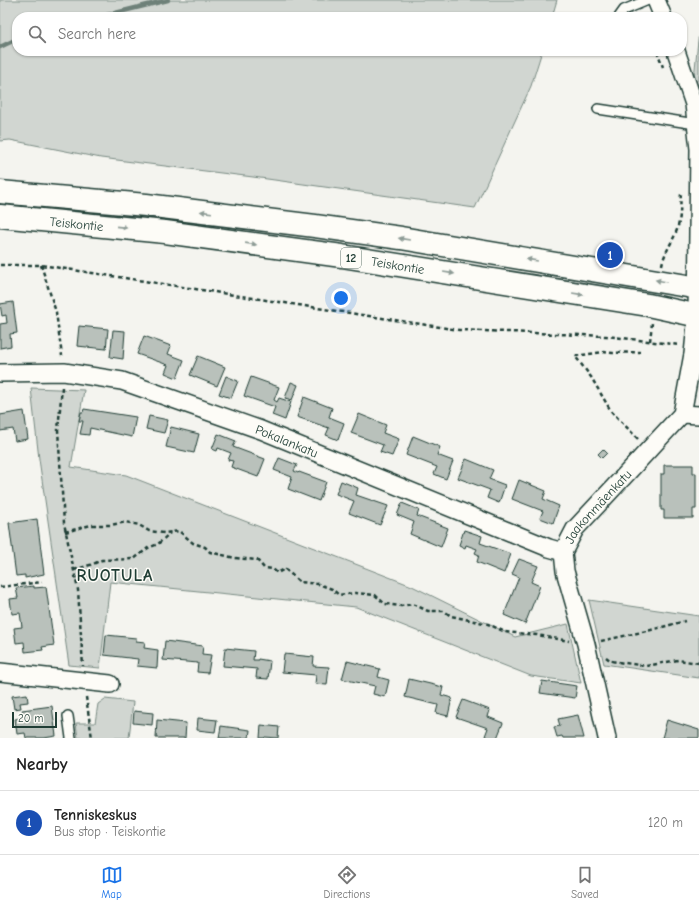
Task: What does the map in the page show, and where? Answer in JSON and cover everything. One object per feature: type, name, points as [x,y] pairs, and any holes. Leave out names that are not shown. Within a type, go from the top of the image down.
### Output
[{"type":"highway","name":"Teiskontie","points":[[0,192],[146,204],[315,226],[401,238],[698,288]]},
{"type":"highway","name":"Teiskontie","points":[[0,216],[165,232],[342,256],[655,306],[698,315]]},
{"type":"street","points":[[656,0],[661,12]]},
{"type":"street","points":[[678,56],[694,104],[698,149],[698,315],[693,354],[682,414],[699,415]]},
{"type":"street","name":"Pokalankatu","points":[[0,373],[64,372],[122,381],[261,430],[550,548],[564,552]]},
{"type":"street","name":"Jaakonmäenkatu","points":[[607,738],[586,644],[566,571],[564,552],[575,529],[682,414]]},
{"type":"street","points":[[0,672],[110,684]]},
{"type":"lane","points":[[623,12],[648,0]]},
{"type":"lane","points":[[598,109],[696,124]]},
{"type":"lane","points":[[68,716],[71,738]]},
{"type":"path","points":[[659,56],[665,73]]},
{"type":"path","points":[[660,281],[663,261],[679,225],[682,192]]},
{"type":"path","points":[[0,265],[41,265],[460,330],[606,336],[650,340],[677,345]]},
{"type":"path","points":[[41,265],[56,312],[64,372],[58,430],[64,523],[78,590],[84,681],[92,738]]},
{"type":"path","points":[[650,340],[655,306]]},
{"type":"path","points":[[638,440],[611,411],[591,377],[576,356],[603,352],[640,352]]},
{"type":"path","points":[[65,532],[91,525],[111,525],[126,522],[139,525],[149,531],[164,533],[179,531],[193,542],[204,547],[210,552],[235,558],[257,560],[264,568],[273,569],[277,573],[285,569],[300,582],[318,584],[332,589],[339,595],[355,593],[375,595],[384,604],[401,606],[412,604],[428,611],[444,611],[451,616],[488,624],[505,632],[537,635],[586,644],[594,645],[600,641],[652,630],[685,621]]},
{"type":"path","points":[[74,570],[102,560],[134,559],[148,548],[158,544],[170,532]]},
{"type":"path","points":[[0,587],[42,582]]},
{"type":"path","points":[[605,657],[611,661],[646,666],[678,660],[699,663]]},
{"type":"shaded area","points":[[0,0],[557,0],[553,12],[12,12],[12,56],[540,56],[531,86],[475,208],[253,177],[101,158],[10,140],[0,141]]},
{"type":"shaded area","points":[[699,31],[699,96],[694,78]]},
{"type":"shaded area","points":[[31,388],[84,390],[71,467],[126,475],[412,586],[515,637],[568,624],[581,683],[531,676],[356,607],[110,582],[100,668],[69,665],[39,459]]},
{"type":"shaded area","points":[[589,600],[699,616],[699,678],[604,664]]},
{"type":"shaded area","points":[[105,699],[133,702],[129,738],[78,738],[76,723],[95,723],[98,704]]},
{"type":"building","points":[[607,247],[615,248],[615,252],[606,251]]},
{"type":"building","points":[[13,302],[17,333],[10,334],[11,346],[0,348],[0,324],[7,323],[6,315],[2,316],[0,304]]},
{"type":"building","points":[[79,326],[108,329],[106,349],[77,346]]},
{"type":"building","points":[[113,330],[125,331],[123,359],[110,357]]},
{"type":"building","points":[[144,336],[171,346],[168,354],[184,360],[177,378],[165,373],[168,365],[137,354]]},
{"type":"building","points":[[198,356],[225,367],[217,386],[190,375]]},
{"type":"building","points":[[226,376],[238,381],[231,398],[219,394]]},
{"type":"building","points":[[251,377],[279,387],[274,400],[277,402],[279,398],[291,402],[285,420],[272,415],[275,407],[244,396]]},
{"type":"building","points":[[291,382],[298,385],[292,400],[285,398]]},
{"type":"building","points":[[304,397],[332,408],[329,417],[344,423],[338,440],[326,435],[329,428],[297,417]]},
{"type":"building","points":[[84,409],[136,417],[132,437],[90,428],[89,435],[80,434],[83,421],[79,421],[81,412],[83,412]]},
{"type":"building","points":[[24,411],[28,439],[15,441],[13,429],[0,431],[0,415]]},
{"type":"building","points":[[359,414],[386,425],[383,433],[399,439],[392,456],[380,452],[383,445],[351,433]]},
{"type":"building","points":[[149,416],[168,420],[164,433],[146,429]]},
{"type":"building","points":[[171,427],[199,434],[194,453],[166,447]]},
{"type":"building","points":[[218,434],[236,441],[233,447],[265,459],[258,477],[231,467],[233,461],[228,460],[231,453],[218,448],[217,451],[212,449]]},
{"type":"building","points":[[413,436],[440,447],[437,455],[453,461],[446,479],[434,474],[437,467],[406,455]]},
{"type":"building","points":[[603,449],[607,453],[602,458],[598,454]]},
{"type":"building","points":[[279,458],[297,465],[294,471],[326,482],[319,501],[288,489],[292,477],[274,470]]},
{"type":"building","points":[[466,459],[493,470],[489,479],[505,485],[499,503],[487,498],[490,490],[458,478]]},
{"type":"building","points":[[664,465],[693,465],[693,473],[696,473],[696,509],[693,509],[693,518],[664,518],[664,510],[661,510],[661,474],[664,474]]},
{"type":"building","points":[[519,480],[546,491],[543,499],[559,506],[553,523],[540,518],[543,511],[512,499]]},
{"type":"building","points":[[341,481],[358,488],[356,495],[388,506],[380,525],[349,513],[354,501],[336,494]]},
{"type":"building","points":[[402,503],[419,510],[417,516],[448,528],[441,547],[410,534],[414,522],[397,515]]},
{"type":"building","points":[[37,519],[44,574],[25,578],[25,575],[16,576],[9,523]]},
{"type":"building","points":[[464,530],[482,536],[480,543],[511,554],[504,573],[477,562],[479,555],[475,553],[477,549],[466,545],[465,548],[459,545]]},
{"type":"building","points":[[519,559],[538,566],[531,582],[540,586],[525,624],[504,615],[519,577],[512,574]]},
{"type":"building","points":[[34,586],[34,588],[46,587],[54,645],[42,647],[43,650],[25,652],[24,642],[16,643],[14,628],[22,627],[20,613],[12,614],[10,599],[18,598],[16,588]]},
{"type":"building","points":[[106,635],[136,638],[136,641],[145,642],[144,648],[158,650],[157,668],[137,666],[138,659],[104,655]]},
{"type":"building","points":[[165,641],[203,646],[202,654],[211,655],[208,673],[197,672],[198,663],[163,660]]},
{"type":"building","points":[[225,648],[254,651],[253,660],[258,659],[270,661],[268,679],[256,678],[257,669],[223,666]]},
{"type":"building","points":[[284,654],[314,657],[313,666],[329,667],[327,685],[315,684],[316,675],[282,672]]},
{"type":"building","points":[[347,661],[380,669],[378,677],[389,680],[385,697],[373,694],[375,686],[342,679]]},
{"type":"building","points":[[409,679],[443,687],[441,695],[452,698],[448,716],[436,713],[438,705],[405,697]]},
{"type":"building","points":[[542,681],[577,686],[575,698],[540,693]]},
{"type":"building","points":[[27,694],[28,702],[20,703],[21,708],[14,709],[12,696]]},
{"type":"building","points":[[463,700],[490,710],[488,717],[503,723],[497,738],[489,738],[485,736],[488,728],[456,717]]},
{"type":"building","points":[[52,706],[56,736],[26,738],[25,733],[17,734],[15,719],[23,718],[22,710]]},
{"type":"building","points":[[134,711],[153,713],[152,725],[133,723]]},
{"type":"building","points":[[578,715],[584,738],[557,737],[554,727],[560,726],[558,719]]},
{"type":"building","points":[[198,718],[217,720],[215,732],[197,730]]},
{"type":"building","points":[[157,720],[186,723],[185,738],[156,738]]},
{"type":"building","points":[[667,720],[699,730],[699,738],[662,738]]},
{"type":"building","points":[[261,725],[279,727],[278,738],[260,738]]},
{"type":"building","points":[[221,726],[250,730],[249,738],[219,738]]},
{"type":"waterway","points":[[119,12],[168,0]]},
{"type":"waterway","points":[[0,47],[12,41]]},
{"type":"place","name":"Tenniskeskus","points":[[610,255]]},
{"type":"district","name":"RUOTULA","points":[[115,575]]}]
